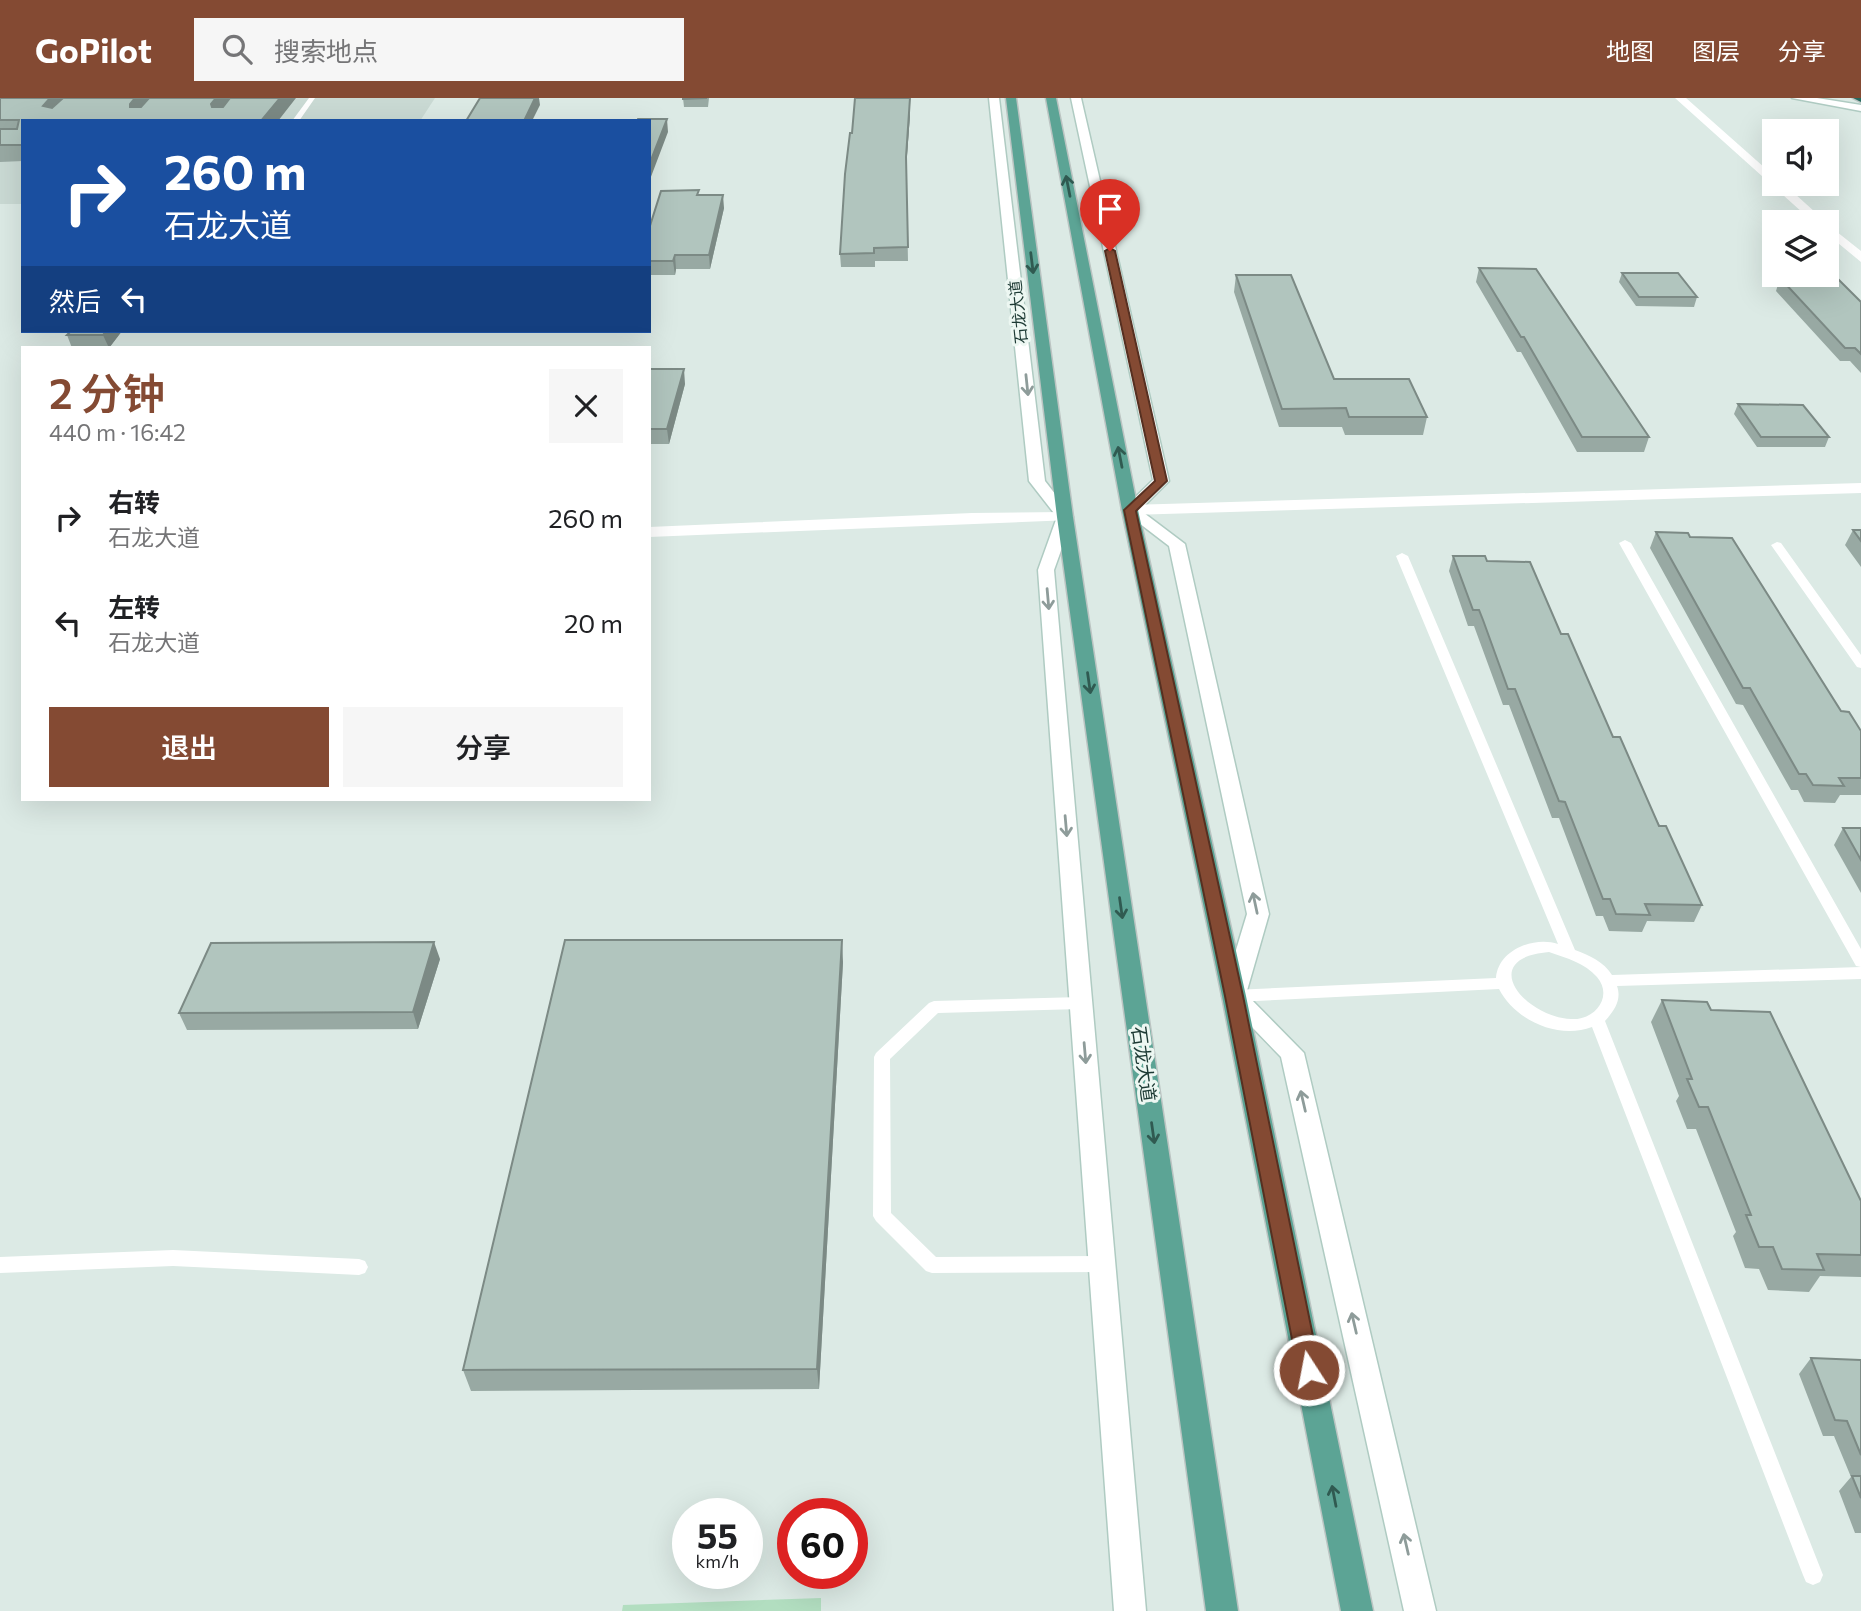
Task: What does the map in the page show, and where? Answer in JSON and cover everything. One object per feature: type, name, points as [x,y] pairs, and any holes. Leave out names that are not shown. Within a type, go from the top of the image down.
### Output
[{"type":"main road","name":"石龙大道","points":[[1011,98],[1065,517],[1222,1611]]},
{"type":"main road","points":[[1051,98],[1130,510],[1234,996],[1357,1611]]},
{"type":"street","name":"石龙大道","points":[[994,98],[1038,481],[1065,517],[1046,570],[1130,1611]]},
{"type":"street","points":[[1076,98],[1161,481],[1130,510]]},
{"type":"street","points":[[1680,98],[1762,171]]},
{"type":"street","points":[[1797,98],[1861,108]]},
{"type":"street","points":[[1791,196],[1806,210]]},
{"type":"street","points":[[1839,239],[1861,258]]},
{"type":"street","points":[[1130,510],[1861,488]]},
{"type":"street","points":[[1130,510],[1177,544],[1258,914],[1234,996],[1292,1053],[1420,1611]]},
{"type":"street","points":[[651,532],[972,517],[1065,517]]},
{"type":"lane","points":[[296,119],[312,98]]},
{"type":"lane","points":[[1625,543],[1861,962]]},
{"type":"lane","points":[[1777,545],[1861,664]]},
{"type":"lane","points":[[1402,556],[1568,951]]},
{"type":"lane","points":[[1541,948],[1568,951],[1585,959],[1608,981],[1612,1003],[1606,1013],[1597,1020],[1568,1025],[1543,1019],[1521,1006],[1504,983],[1504,971],[1508,961],[1518,953],[1541,948]]},
{"type":"lane","points":[[1608,981],[1861,973]]},
{"type":"lane","points":[[1234,996],[1504,983]]},
{"type":"lane","points":[[1081,1003],[934,1007],[883,1057],[882,1216],[932,1265],[1102,1264]]},
{"type":"lane","points":[[1597,1020],[1813,1575]]},
{"type":"lane","points":[[0,1265],[173,1258],[359,1267]]},
{"type":"shaded area","points":[[0,98],[435,98],[421,119],[21,119],[21,204],[0,204]]},
{"type":"green space","points":[[821,1598],[821,1611],[622,1611],[623,1605]]},
{"type":"building","points":[[0,98],[50,98],[43,106],[52,108],[63,98],[135,98],[130,107],[141,107],[149,98],[216,98],[211,104],[212,107],[223,107],[230,98],[280,98],[263,119],[21,119],[21,145],[0,145],[0,129],[17,129],[19,120],[0,120]]},
{"type":"building","points":[[480,98],[535,98],[525,119],[467,119]]},
{"type":"building","points":[[855,98],[910,98],[906,157],[908,247],[874,248],[874,253],[840,254],[845,174]]},
{"type":"building","points":[[651,119],[667,119],[651,160]]},
{"type":"building","points":[[699,190],[697,195],[723,195],[709,255],[675,255],[673,261],[651,261],[651,223],[661,191]]},
{"type":"building","points":[[1479,268],[1536,269],[1649,437],[1582,437],[1524,337],[1521,337]]},
{"type":"building","points":[[1622,273],[1678,273],[1697,297],[1639,297]]},
{"type":"building","points":[[1236,275],[1291,275],[1334,379],[1409,379],[1427,417],[1349,417],[1346,408],[1282,409]]},
{"type":"building","points":[[1839,280],[1861,302],[1861,354],[1855,348],[1845,348],[1788,287],[1839,287]]},
{"type":"building","points":[[69,333],[104,333],[103,335],[67,335]]},
{"type":"building","points":[[651,369],[684,369],[667,429],[651,429]]},
{"type":"building","points":[[1738,404],[1803,405],[1829,437],[1761,437]]},
{"type":"building","points":[[1853,530],[1861,530],[1861,541]]},
{"type":"building","points":[[1656,532],[1688,533],[1690,537],[1732,538],[1841,711],[1849,712],[1861,731],[1861,778],[1839,778],[1844,786],[1813,785],[1806,774],[1799,774],[1750,688],[1743,688]]},
{"type":"building","points":[[1453,556],[1485,556],[1487,561],[1530,562],[1561,634],[1568,634],[1613,737],[1620,737],[1659,826],[1666,826],[1702,905],[1645,904],[1650,915],[1616,914],[1610,899],[1603,899],[1565,802],[1559,801],[1515,689],[1508,689],[1479,610],[1473,610]]},
{"type":"building","points":[[1843,828],[1861,828],[1861,860]]},
{"type":"building","points":[[565,940],[842,940],[817,1369],[463,1370]]},
{"type":"building","points":[[434,942],[413,1012],[179,1013],[211,943]]},
{"type":"building","points":[[1662,1000],[1707,1002],[1711,1010],[1770,1012],[1861,1201],[1861,1255],[1817,1254],[1824,1270],[1782,1269],[1773,1247],[1759,1247],[1746,1215],[1751,1215],[1708,1107],[1699,1107],[1687,1079],[1692,1079]]},
{"type":"building","points":[[1811,1358],[1861,1360],[1861,1455],[1847,1421],[1835,1420]]},
{"type":"building","points":[[1852,1476],[1861,1476],[1861,1498]]},
{"type":"route","points":[[1110,251],[1161,481],[1130,510],[1234,996],[1309,1370]]}]
